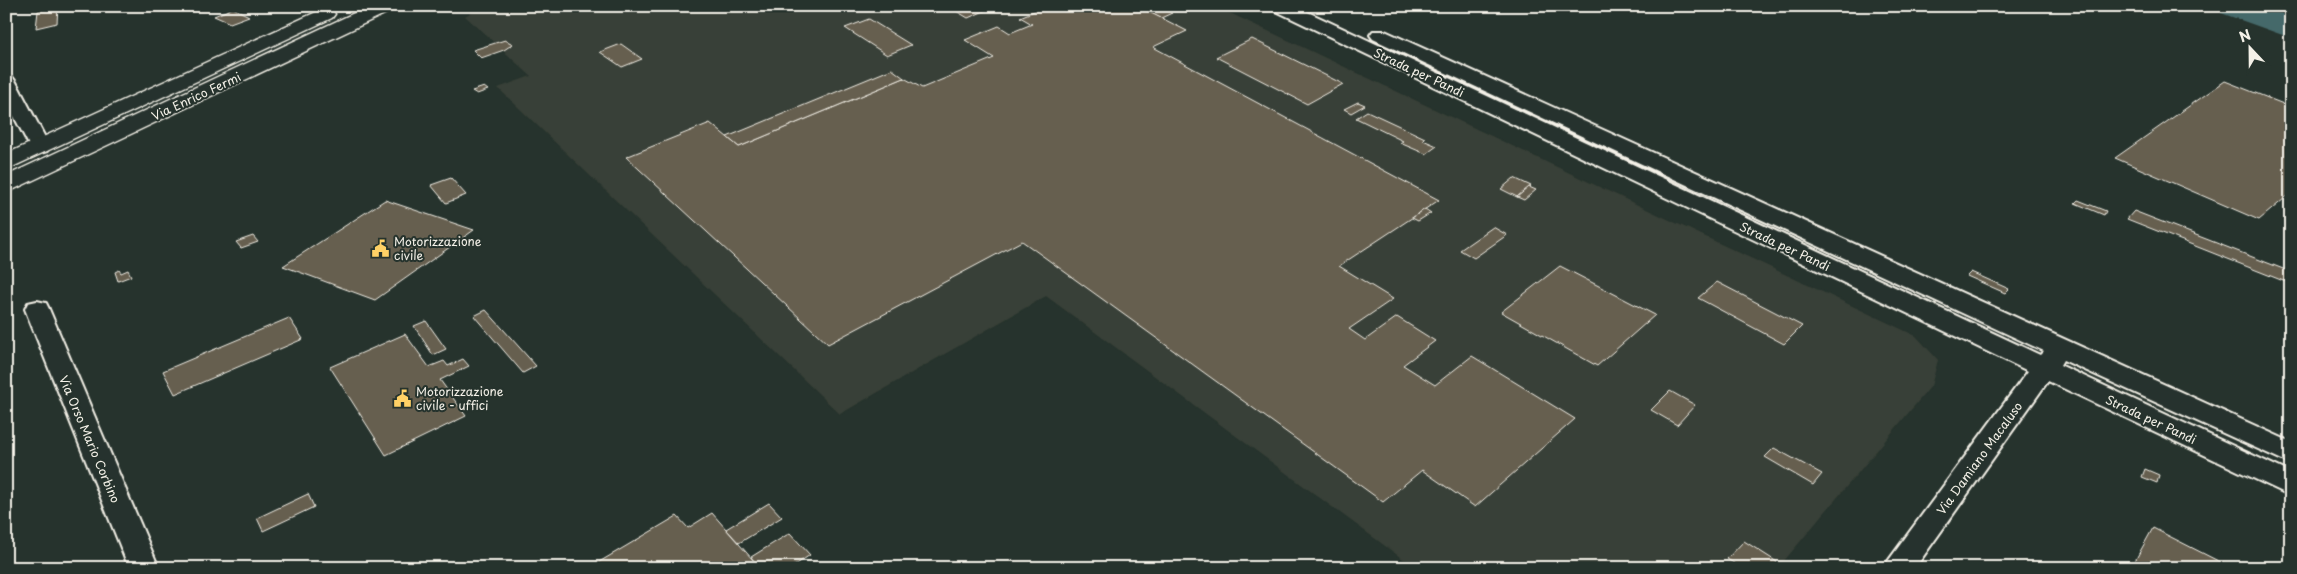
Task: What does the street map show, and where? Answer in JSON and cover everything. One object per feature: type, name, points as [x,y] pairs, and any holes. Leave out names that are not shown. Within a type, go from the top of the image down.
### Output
[{"type":"street","name":"Via Enrico Fermi","points":[[6,163],[342,6]]},
{"type":"street","name":"Via Enrico Fermi","points":[[6,186],[386,6]]},
{"type":"street","name":"Strada per Pandi","points":[[1280,6],[2051,358],[2291,454]]},
{"type":"street","name":"Strada per Pandi","points":[[1316,6],[2051,358],[2291,485]]},
{"type":"street","points":[[6,82],[40,148]]},
{"type":"street","name":"Via Orso Mario Corbino","points":[[37,309],[144,568]]},
{"type":"street","name":"Via Damiano Macaluso","points":[[1898,568],[2051,358]]},
{"type":"shaded area","points":[[483,6],[1215,6],[1916,336],[1938,360],[1931,386],[1778,568],[1415,568],[1046,296],[840,414],[498,88],[531,76],[465,16]]},
{"type":"building","points":[[58,6],[57,23],[36,28],[38,11]]},
{"type":"building","points":[[948,6],[996,6],[968,18]]},
{"type":"building","points":[[1046,6],[1138,6],[1187,31],[1153,47],[1439,200],[1339,266],[1393,299],[1349,329],[1365,340],[1397,317],[1435,341],[1403,365],[1435,385],[1472,356],[1575,419],[1475,507],[1422,470],[1383,502],[1022,241],[828,344],[626,157],[710,123],[739,147],[904,78],[922,88],[994,58],[965,40],[999,26],[1010,33],[1032,24],[1020,17]]},
{"type":"building","points":[[1159,6],[1172,13],[1161,18],[1139,7]]},
{"type":"building","points":[[233,8],[249,16],[230,23],[214,16]]},
{"type":"building","points":[[869,19],[911,45],[887,55],[845,28]]},
{"type":"building","points":[[1252,39],[1343,84],[1307,104],[1216,57]]},
{"type":"building","points":[[505,40],[513,44],[504,50],[481,58],[473,50]]},
{"type":"building","points":[[621,44],[642,59],[622,67],[600,52]]},
{"type":"building","points":[[892,69],[904,78],[739,147],[727,137]]},
{"type":"building","points":[[2225,81],[2291,107],[2291,193],[2259,220],[2115,158]]},
{"type":"building","points":[[484,87],[488,90],[477,94],[472,91]]},
{"type":"building","points":[[1358,102],[1365,105],[1351,113],[1344,109]]},
{"type":"building","points":[[1367,111],[1425,138],[1423,140],[1437,146],[1426,154],[1400,143],[1403,141],[1356,118]]},
{"type":"building","points":[[451,178],[466,195],[446,203],[431,185]]},
{"type":"building","points":[[1514,178],[1531,186],[1517,197],[1501,189]]},
{"type":"building","points":[[1529,187],[1536,190],[1524,200],[1517,197]]},
{"type":"building","name":"Motorizzazione civile","points":[[385,200],[474,230],[375,300],[283,266]]},
{"type":"building","points":[[2078,200],[2106,211],[2104,215],[2075,203]]},
{"type":"building","points":[[1425,209],[1431,213],[1418,221],[1412,218]]},
{"type":"building","points":[[2134,211],[2291,272],[2291,284],[2127,219]]},
{"type":"building","points":[[1493,227],[1507,235],[1474,258],[1460,250]]},
{"type":"building","points":[[253,236],[258,242],[241,248],[236,242]]},
{"type":"building","points":[[1560,266],[1655,315],[1597,366],[1501,312]]},
{"type":"building","points":[[119,270],[121,273],[128,270],[131,276],[118,281],[115,272]]},
{"type":"building","points":[[1971,272],[2009,289],[2005,293],[1967,276]]},
{"type":"building","points":[[1717,282],[1802,326],[1784,344],[1698,298]]},
{"type":"building","points":[[486,310],[536,366],[523,373],[474,316]]},
{"type":"building","points":[[289,318],[303,339],[175,394],[163,371]]},
{"type":"building","points":[[426,321],[446,349],[433,355],[414,326]]},
{"type":"building","name":"Motorizzazione civile - uffici","points":[[405,334],[429,367],[444,361],[448,366],[463,359],[469,366],[440,380],[466,416],[386,455],[330,367]]},
{"type":"building","points":[[1670,391],[1695,405],[1677,425],[1651,410]]},
{"type":"building","points":[[1774,448],[1822,474],[1813,485],[1765,457]]},
{"type":"building","points":[[2145,469],[2159,475],[2157,483],[2142,477]]},
{"type":"building","points":[[308,494],[314,507],[263,531],[257,518]]},
{"type":"building","points":[[769,503],[782,517],[739,543],[726,529]]},
{"type":"building","points":[[712,513],[760,568],[589,568],[677,516],[688,528]]},
{"type":"building","points":[[2153,528],[2232,568],[2131,568]]},
{"type":"building","points":[[790,533],[810,555],[791,568],[760,568],[751,557]]},
{"type":"building","points":[[1744,541],[1777,562],[1772,568],[1742,568],[1727,559]]},
{"type":"waterway","points":[[2232,6],[2291,28]]},
{"type":"place","name":"Motorizzazione civile","points":[[380,248]]},
{"type":"place","name":"Motorizzazione civile - uffici","points":[[402,398]]}]
